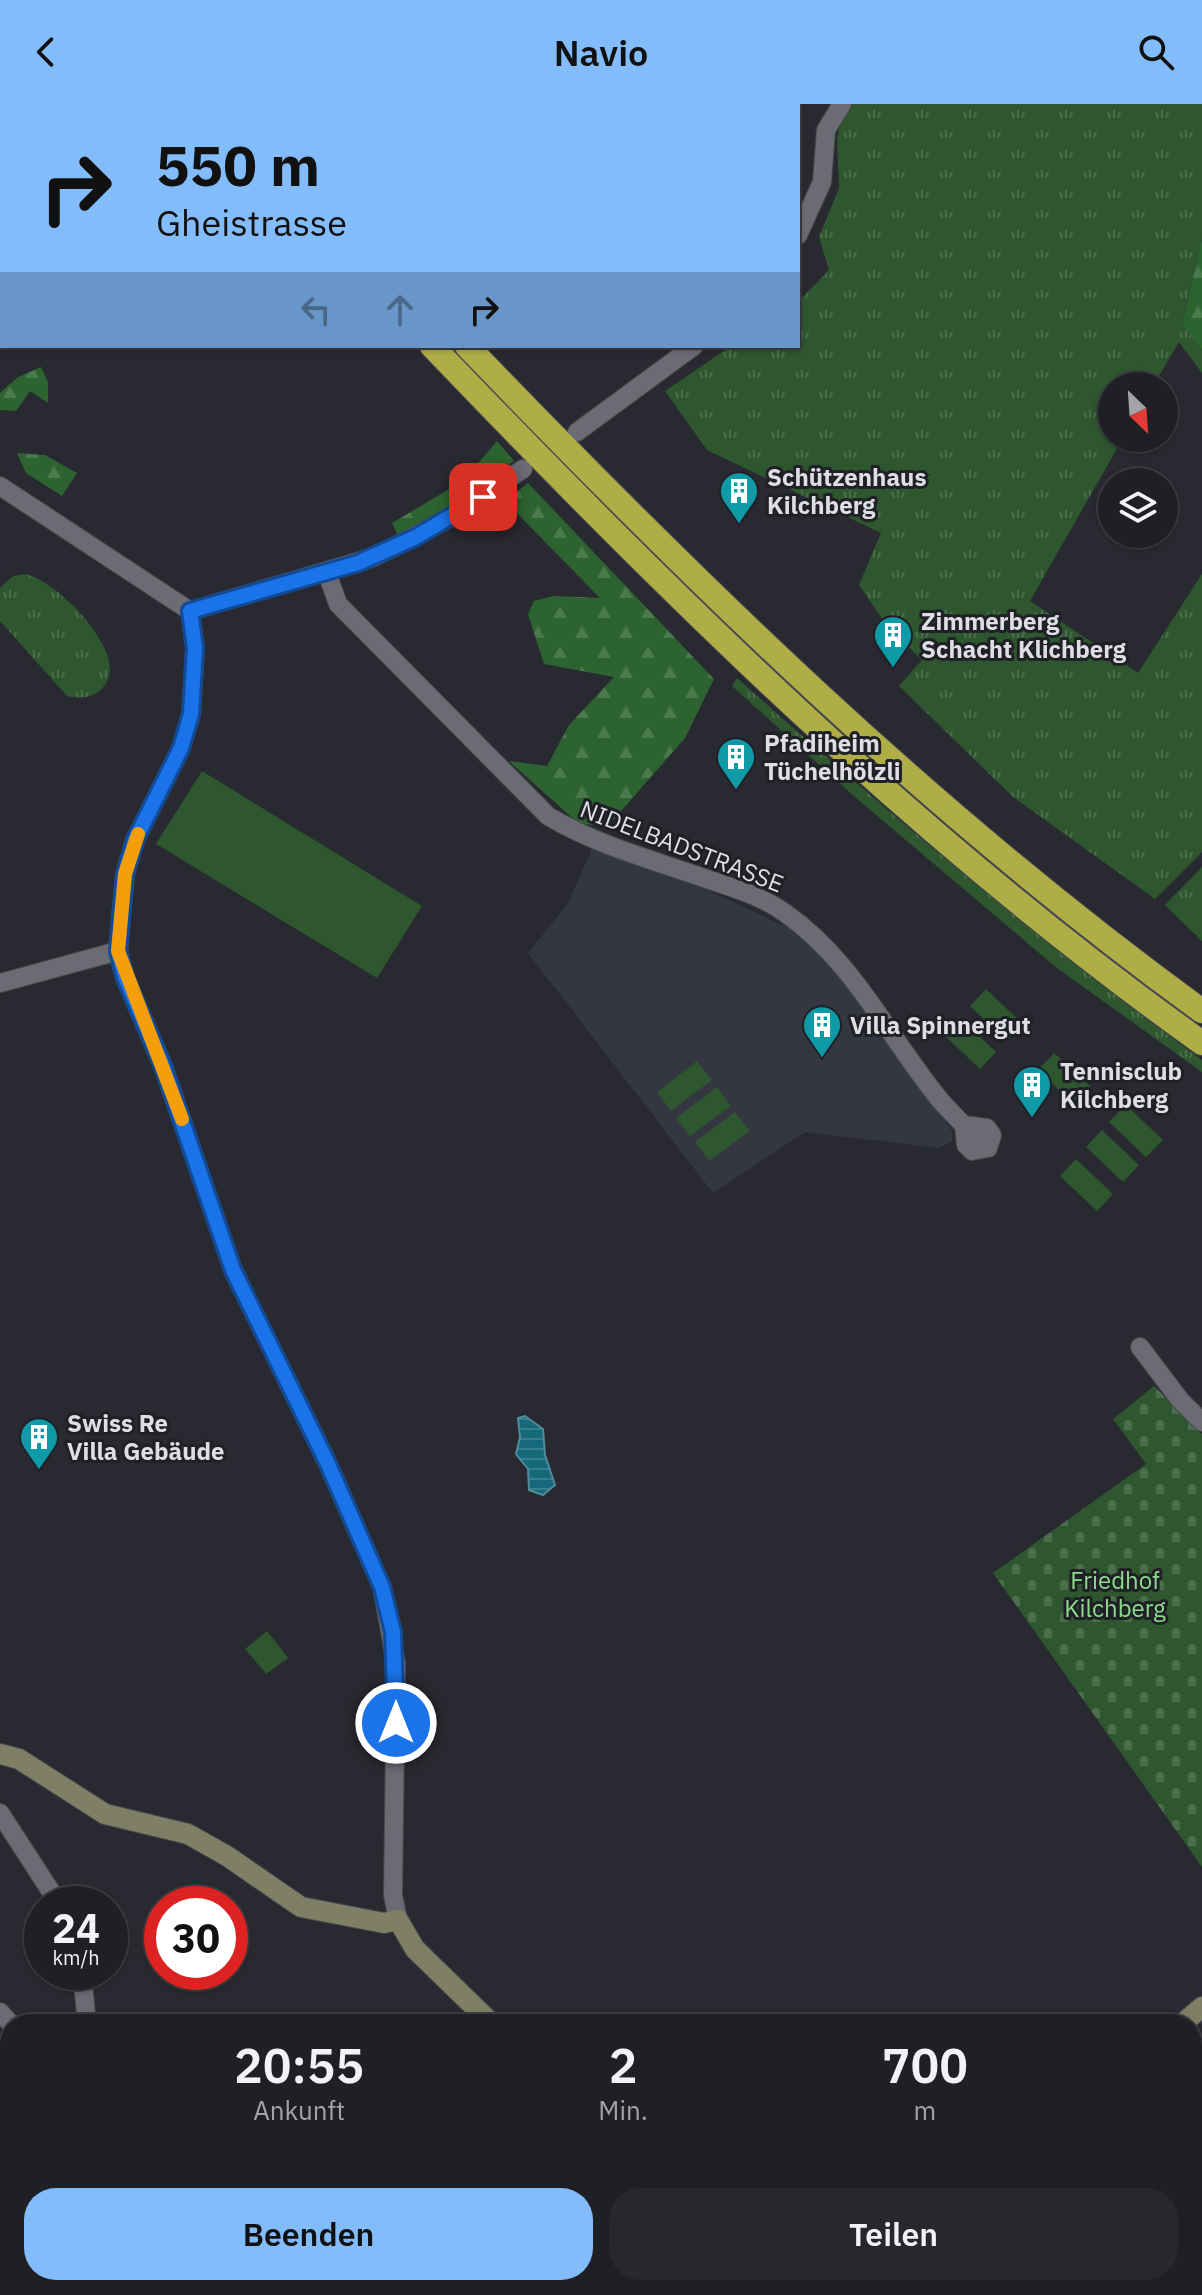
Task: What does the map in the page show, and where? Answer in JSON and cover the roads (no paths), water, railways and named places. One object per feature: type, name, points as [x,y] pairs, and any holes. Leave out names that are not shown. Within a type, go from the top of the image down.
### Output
[{"type":"highway","points":[[434,348],[616,537],[816,730],[990,879],[1202,1043]]},
{"type":"highway","points":[[469,348],[677,561],[858,733],[1018,869],[1202,1011]]},
{"type":"street","points":[[800,231],[822,182],[826,130],[842,104]]},
{"type":"street","points":[[577,432],[691,348]]},
{"type":"street","points":[[0,486],[190,611],[358,563],[416,537],[523,469]]},
{"type":"street","name":"NIDELBADSTRASSE","points":[[327,573],[338,604],[523,795],[548,816],[582,834],[747,893],[783,911],[810,931],[858,987],[940,1101],[979,1140]]},
{"type":"street","points":[[190,611],[195,648],[191,714],[181,748],[135,840],[123,886],[118,951],[125,978],[163,1066],[233,1270],[328,1464],[382,1587],[396,1664],[393,1895],[398,1920],[415,1949],[482,2014]]},
{"type":"street","points":[[0,983],[118,951]]},
{"type":"street","points":[[1140,1347],[1180,1400],[1202,1422]]},
{"type":"street","points":[[0,1754],[39,1770],[105,1814],[188,1834],[227,1856],[301,1907],[384,1923],[398,1920]]},
{"type":"street","points":[[0,1813],[47,1886]]},
{"type":"street","points":[[84,1990],[86,2014]]},
{"type":"water","points":[[525,1416],[543,1429],[545,1455],[555,1485],[543,1495],[529,1490],[528,1469],[516,1454],[520,1437],[518,1418]]},
{"type":"place","name":"Schützenhaus Kilchberg","points":[[739,525]]},
{"type":"place","name":"Zimmerberg Schacht Klichberg","points":[[893,669]]},
{"type":"place","name":"Pfadiheim Tüchelhölzli","points":[[736,791]]},
{"type":"place","name":"Villa Spinnergut","points":[[822,1059]]},
{"type":"place","name":"Tennisclub Kilchberg","points":[[1032,1119]]},
{"type":"place","name":"Swiss Re Villa Gebäude","points":[[39,1471]]},
{"type":"park label","name":"Friedhof Kilchberg","points":[[1115,1594]]}]
